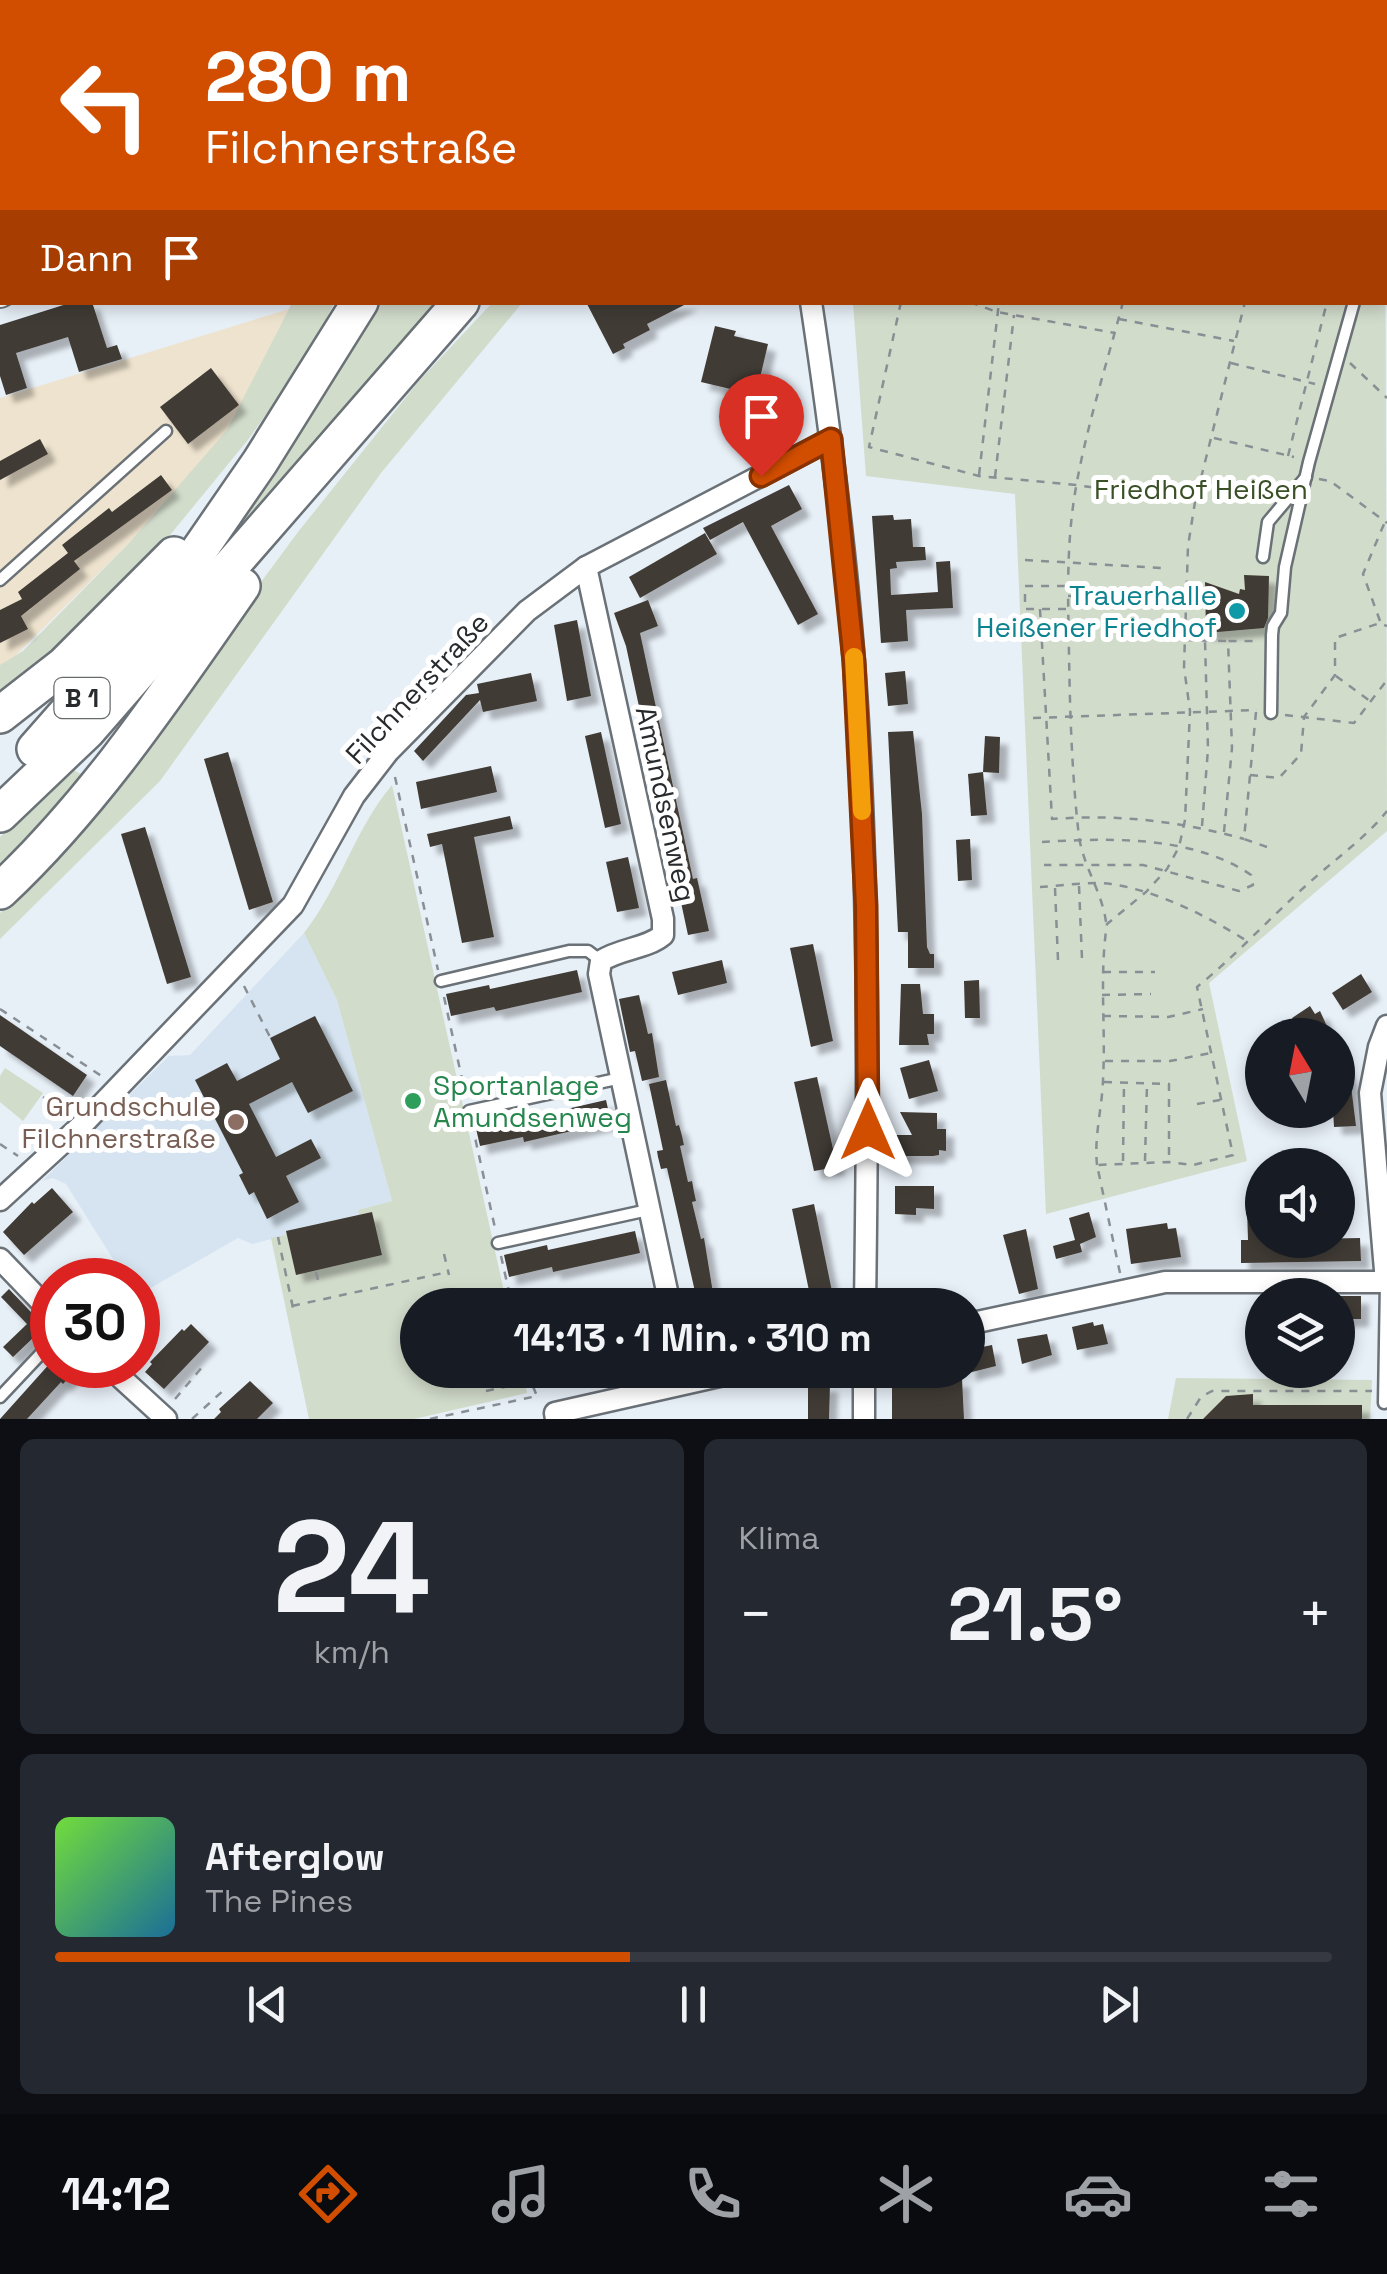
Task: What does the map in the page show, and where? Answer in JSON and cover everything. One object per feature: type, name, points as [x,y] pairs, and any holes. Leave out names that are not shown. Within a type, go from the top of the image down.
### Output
[{"type":"highway","name":"B 1","points":[[0,784],[67,716],[160,608],[260,462],[358,305]]},
{"type":"highway","points":[[0,814],[87,730],[458,305]]},
{"type":"highway","points":[[0,891],[43,851],[128,748],[361,417]]},
{"type":"highway","points":[[0,715],[64,665],[142,590],[260,462]]},
{"type":"street","points":[[812,305],[854,662],[866,906],[865,1288]]},
{"type":"street","name":"Filchnerstraße","points":[[0,1200],[83,1124],[293,905],[354,796],[388,752],[527,611],[586,567],[831,439]]},
{"type":"street","name":"Amundsenweg","points":[[586,567],[663,919],[663,935],[653,943],[616,952],[602,960]]},
{"type":"street","points":[[602,960],[598,974],[666,1288]]},
{"type":"street","points":[[985,1320],[1165,1282],[1387,1282],[1381,1142],[1370,1093],[1387,1026]]},
{"type":"street","points":[[0,1259],[30,1290]]},
{"type":"street","points":[[136,1388],[170,1414]]},
{"type":"street","points":[[556,1419],[555,1413],[644,1388]]},
{"type":"street","points":[[864,1388],[864,1419]]},
{"type":"lane","points":[[1271,714],[1273,626],[1282,614],[1285,567],[1353,305]]},
{"type":"lane","points":[[0,580],[166,431]]},
{"type":"lane","points":[[1264,557],[1268,522],[1307,476]]},
{"type":"lane","points":[[441,981],[570,951],[588,951],[602,960]]},
{"type":"lane","points":[[470,1111],[621,1078]]},
{"type":"lane","points":[[498,1242],[648,1210]]},
{"type":"lane","points":[[1384,1397],[1387,1282]]},
{"type":"lane","points":[[0,1397],[30,1365]]},
{"type":"path","points":[[901,305],[869,447],[979,476],[1195,502]]},
{"type":"path","points":[[978,305],[997,312],[1115,333]]},
{"type":"path","points":[[979,476],[998,305]]},
{"type":"path","points":[[1122,305],[1076,485],[1067,586],[1070,716],[1080,840],[1092,884],[1103,900],[1106,924],[1100,994],[1103,1082],[1095,1146],[1124,1291]]},
{"type":"path","points":[[1106,924],[1146,892],[1167,869],[1179,847],[1184,824],[1190,711],[1184,667],[1188,546],[1195,502],[1244,305]]},
{"type":"path","points":[[1288,456],[1326,305]]},
{"type":"path","points":[[995,478],[1014,314]]},
{"type":"path","points":[[1119,319],[1235,341]]},
{"type":"path","points":[[1341,355],[1387,398]]},
{"type":"path","points":[[1229,363],[1330,387]]},
{"type":"path","points":[[1212,437],[1310,462]]},
{"type":"path","points":[[1307,476],[1330,482],[1386,523],[1364,574],[1380,623]]},
{"type":"path","points":[[1025,560],[1162,568]]},
{"type":"path","points":[[1067,586],[1025,586],[1025,609],[1068,608]]},
{"type":"path","points":[[1068,596],[1185,597]]},
{"type":"path","points":[[1040,609],[1052,819],[1146,818],[1202,827],[1267,846]]},
{"type":"path","points":[[1250,775],[1279,778],[1301,754],[1304,717],[1335,675],[1335,638],[1380,623],[1387,626]]},
{"type":"path","points":[[1186,640],[1272,642]]},
{"type":"path","points":[[1202,827],[1208,712],[1204,640]]},
{"type":"path","points":[[1224,834],[1232,748],[1228,641]]},
{"type":"path","points":[[1335,675],[1371,701]]},
{"type":"path","points":[[1033,718],[1256,710],[1354,723],[1387,680]]},
{"type":"path","points":[[1244,840],[1256,710]]},
{"type":"path","points":[[388,752],[508,1288]]},
{"type":"path","points":[[1098,1165],[1168,1162],[1193,1166],[1233,1155],[1197,986],[1317,876],[1365,838],[1387,812]]},
{"type":"path","points":[[1042,842],[1136,841],[1179,847],[1237,865],[1251,875],[1253,884],[1240,891],[1167,869],[1084,863],[1044,865]]},
{"type":"path","points":[[1079,884],[1082,959]]},
{"type":"path","points":[[1040,887],[1092,884],[1146,892],[1249,942]]},
{"type":"path","points":[[1054,886],[1058,960]]},
{"type":"path","points":[[235,967],[270,1037]]},
{"type":"path","points":[[1102,972],[1155,972]]},
{"type":"path","points":[[1100,994],[1151,994]]},
{"type":"path","points":[[0,1009],[118,1087]]},
{"type":"path","points":[[1102,1016],[1168,1017],[1203,1009]]},
{"type":"path","points":[[1103,1061],[1170,1061],[1212,1053]]},
{"type":"path","points":[[1103,1082],[1169,1084],[1168,1162]]},
{"type":"path","points":[[1123,1163],[1124,1083]]},
{"type":"path","points":[[1145,1162],[1148,1084]]},
{"type":"path","points":[[44,1097],[83,1124]]},
{"type":"path","points":[[1197,1104],[1221,1099]]},
{"type":"path","points":[[0,1144],[36,1168]]},
{"type":"path","points":[[278,1237],[293,1307],[449,1274],[444,1254]]},
{"type":"path","points":[[316,1272],[318,1280]]},
{"type":"path","points":[[170,1414],[174,1398],[203,1366]]},
{"type":"path","points":[[192,1419],[226,1388]]},
{"type":"path","points":[[486,1391],[501,1388]]},
{"type":"path","points":[[430,1419],[537,1396],[533,1388]]},
{"type":"path","points":[[1188,1419],[1201,1398],[1212,1391],[1384,1397]]},
{"type":"shaded area","points":[[289,309],[228,430],[129,543],[0,671],[0,398]]},
{"type":"shaded area","name":"Grundschule Filchnerstraße","points":[[304,933],[337,1000],[392,1201],[358,1210],[359,1215],[287,1231],[287,1235],[252,1244],[238,1238],[160,1283],[160,1258],[112,1258],[66,1184],[53,1178],[42,1181],[169,1056],[190,1055]]},
{"type":"green space","points":[[291,305],[333,305],[309,355],[247,441],[152,557],[49,657],[0,696],[0,665],[23,651],[129,543],[227,430]]},
{"type":"green space","points":[[372,305],[439,305],[225,557],[215,553]]},
{"type":"green space","points":[[490,305],[520,305],[381,473],[160,781],[0,939],[0,913],[58,856],[298,532],[419,381]]},
{"type":"green space","name":"Friedhof Heißen","points":[[853,305],[1386,305],[1387,831],[1209,983],[1245,1162],[1046,1214],[1015,494],[866,476]]},
{"type":"green space","points":[[72,769],[89,779],[0,879],[0,837]]},
{"type":"green space","name":"Sportanlage Amundsenweg","points":[[392,785],[503,1288],[400,1288],[400,1388],[526,1388],[527,1393],[414,1419],[309,1419],[271,1238],[359,1215],[358,1210],[392,1201],[337,1000],[304,933]]},
{"type":"green space","points":[[5,1068],[43,1093],[23,1121],[0,1102],[0,1076]]},
{"type":"green space","points":[[1176,1378],[1245,1379],[1245,1388],[1355,1388],[1355,1380],[1372,1380],[1370,1419],[1168,1419]]},
{"type":"building","points":[[63,305],[93,305],[107,348],[117,345],[122,359],[79,372],[68,337],[16,353],[27,388],[6,395],[0,376],[0,325]]},
{"type":"building","points":[[588,305],[684,305],[647,324],[650,330],[613,354]]},
{"type":"building","points":[[715,326],[736,331],[734,336],[768,344],[756,395],[701,382]]},
{"type":"building","points":[[211,368],[239,405],[188,444],[160,407]]},
{"type":"building","points":[[40,439],[48,454],[0,480],[0,461]]},
{"type":"building","points":[[161,475],[172,490],[74,561],[80,569],[21,616],[28,629],[0,643],[0,610],[22,599],[18,592],[68,553],[62,545],[109,508],[112,512]]},
{"type":"building","points":[[789,485],[802,509],[771,526],[818,614],[798,625],[743,522],[710,540],[703,528]]},
{"type":"building","points":[[893,515],[894,520],[911,519],[913,547],[925,547],[926,560],[896,562],[897,568],[890,569],[891,595],[938,592],[936,562],[950,561],[953,608],[906,610],[908,641],[881,643],[872,516]]},
{"type":"building","points":[[705,533],[717,554],[640,598],[629,577]]},
{"type":"building","name":"Trauerhalle Heißener Friedhof","points":[[1244,575],[1269,576],[1268,618],[1264,628],[1206,633],[1205,582],[1239,594],[1240,589],[1245,590]]},
{"type":"building","points":[[648,600],[658,626],[640,633],[693,879],[697,878],[709,931],[688,935],[626,646],[614,613]]},
{"type":"building","points":[[577,620],[591,696],[567,701],[554,625]]},
{"type":"building","points":[[905,671],[908,704],[888,706],[885,673]]},
{"type":"building","points":[[531,673],[537,701],[483,712],[480,700],[423,761],[414,751],[466,695],[479,693],[477,684]]},
{"type":"building","points":[[913,731],[922,814],[927,947],[934,954],[934,968],[908,968],[908,932],[898,932],[888,732]]},
{"type":"building","points":[[601,732],[621,824],[605,828],[585,736]]},
{"type":"building","points":[[985,736],[1000,737],[999,773],[983,772]]},
{"type":"building","points":[[228,752],[273,902],[249,910],[204,759]]},
{"type":"building","points":[[491,766],[497,792],[421,809],[416,782]]},
{"type":"building","points":[[983,772],[987,815],[971,816],[968,774]]},
{"type":"building","points":[[510,816],[513,829],[474,837],[494,937],[462,943],[442,844],[430,847],[427,834]]},
{"type":"building","points":[[145,827],[191,977],[167,984],[121,834]]},
{"type":"building","points":[[970,839],[972,880],[958,881],[956,840]]},
{"type":"building","points":[[628,857],[639,908],[617,912],[606,862]]},
{"type":"building","points":[[813,944],[833,1041],[811,1047],[790,948]]},
{"type":"building","points":[[722,960],[727,983],[678,995],[672,972]]},
{"type":"building","points":[[577,970],[582,992],[496,1011],[494,1007],[451,1016],[446,994],[489,985],[490,989]]},
{"type":"building","points":[[1361,974],[1372,992],[1343,1010],[1332,993]]},
{"type":"building","points":[[979,980],[980,1018],[965,1018],[964,981]]},
{"type":"building","points":[[901,984],[920,984],[923,1014],[934,1014],[934,1034],[927,1034],[929,1045],[899,1045]]},
{"type":"building","points":[[639,995],[648,1034],[652,1033],[659,1077],[642,1081],[635,1051],[630,1052],[619,999]]},
{"type":"building","points":[[1310,1006],[1315,1014],[1320,1011],[1323,1018],[1292,1018]]},
{"type":"building","points":[[0,1015],[87,1075],[73,1096],[0,1046]]},
{"type":"building","points":[[315,1016],[353,1091],[308,1113],[292,1082],[249,1104],[276,1157],[311,1139],[321,1158],[286,1176],[299,1202],[267,1219],[254,1192],[249,1195],[239,1175],[243,1173],[195,1080],[227,1063],[237,1081],[280,1059],[270,1038]]},
{"type":"building","points":[[929,1060],[938,1091],[909,1099],[900,1068]]},
{"type":"building","points":[[817,1077],[837,1167],[814,1171],[794,1082]]},
{"type":"building","points":[[666,1080],[684,1145],[680,1146],[688,1182],[692,1181],[696,1201],[692,1202],[701,1239],[704,1238],[712,1288],[694,1288],[667,1168],[661,1169],[658,1157],[657,1151],[663,1150],[649,1084]]},
{"type":"building","points":[[606,1100],[611,1122],[524,1142],[523,1137],[480,1146],[475,1124],[518,1115],[519,1120]]},
{"type":"building","points":[[900,1112],[937,1113],[937,1129],[946,1129],[946,1151],[939,1150],[939,1155],[933,1156],[894,1156],[895,1135],[912,1135]]},
{"type":"building","points":[[895,1186],[934,1186],[934,1209],[916,1208],[916,1215],[895,1214]]},
{"type":"building","points":[[52,1188],[73,1212],[24,1255],[3,1232]]},
{"type":"building","points":[[814,1204],[831,1288],[808,1288],[792,1209]]},
{"type":"building","points":[[372,1212],[382,1255],[296,1275],[286,1231]]},
{"type":"building","points":[[1089,1212],[1096,1237],[1080,1244],[1082,1252],[1056,1259],[1053,1246],[1075,1240],[1069,1218]]},
{"type":"building","points":[[1167,1223],[1168,1229],[1176,1228],[1181,1257],[1131,1264],[1126,1229]]},
{"type":"building","points":[[1026,1229],[1038,1289],[1019,1294],[1003,1235]]},
{"type":"building","points":[[635,1231],[640,1253],[553,1272],[552,1267],[509,1277],[504,1255],[547,1245],[548,1250]]},
{"type":"building","points":[[1355,1238],[1360,1238],[1361,1261],[1241,1263],[1241,1240],[1245,1240],[1245,1258],[1355,1258]]},
{"type":"building","points":[[9,1289],[30,1311],[30,1341],[13,1357],[3,1347],[27,1324],[1,1297]]},
{"type":"building","points":[[1355,1296],[1361,1296],[1361,1319],[1355,1319]]},
{"type":"building","points":[[1093,1322],[1094,1326],[1103,1324],[1108,1344],[1077,1350],[1072,1327]]},
{"type":"building","points":[[191,1324],[209,1342],[164,1389],[160,1385],[160,1352]]},
{"type":"building","points":[[1047,1334],[1052,1355],[1022,1364],[1017,1339]]},
{"type":"building","points":[[992,1345],[996,1366],[985,1369],[985,1346]]},
{"type":"building","points":[[250,1381],[273,1403],[257,1419],[214,1419],[221,1412],[219,1409]]},
{"type":"building","points":[[30,1386],[55,1388],[27,1419],[0,1419]]},
{"type":"building","points":[[808,1388],[830,1388],[829,1419],[808,1419]]},
{"type":"building","points":[[892,1388],[962,1388],[964,1419],[892,1419]]},
{"type":"building","points":[[1253,1394],[1253,1405],[1362,1405],[1362,1419],[1203,1419],[1226,1396]]},
{"type":"slow traffic","points":[[854,657],[862,811]]},
{"type":"place","name":"Trauerhalle Heißener Friedhof","points":[[1237,611]]},
{"type":"place","name":"Sportanlage Amundsenweg","points":[[413,1101]]},
{"type":"place","name":"Grundschule Filchnerstraße","points":[[236,1122]]},
{"type":"route","points":[[761,476],[831,439],[854,662],[866,906],[868,1130]]}]
